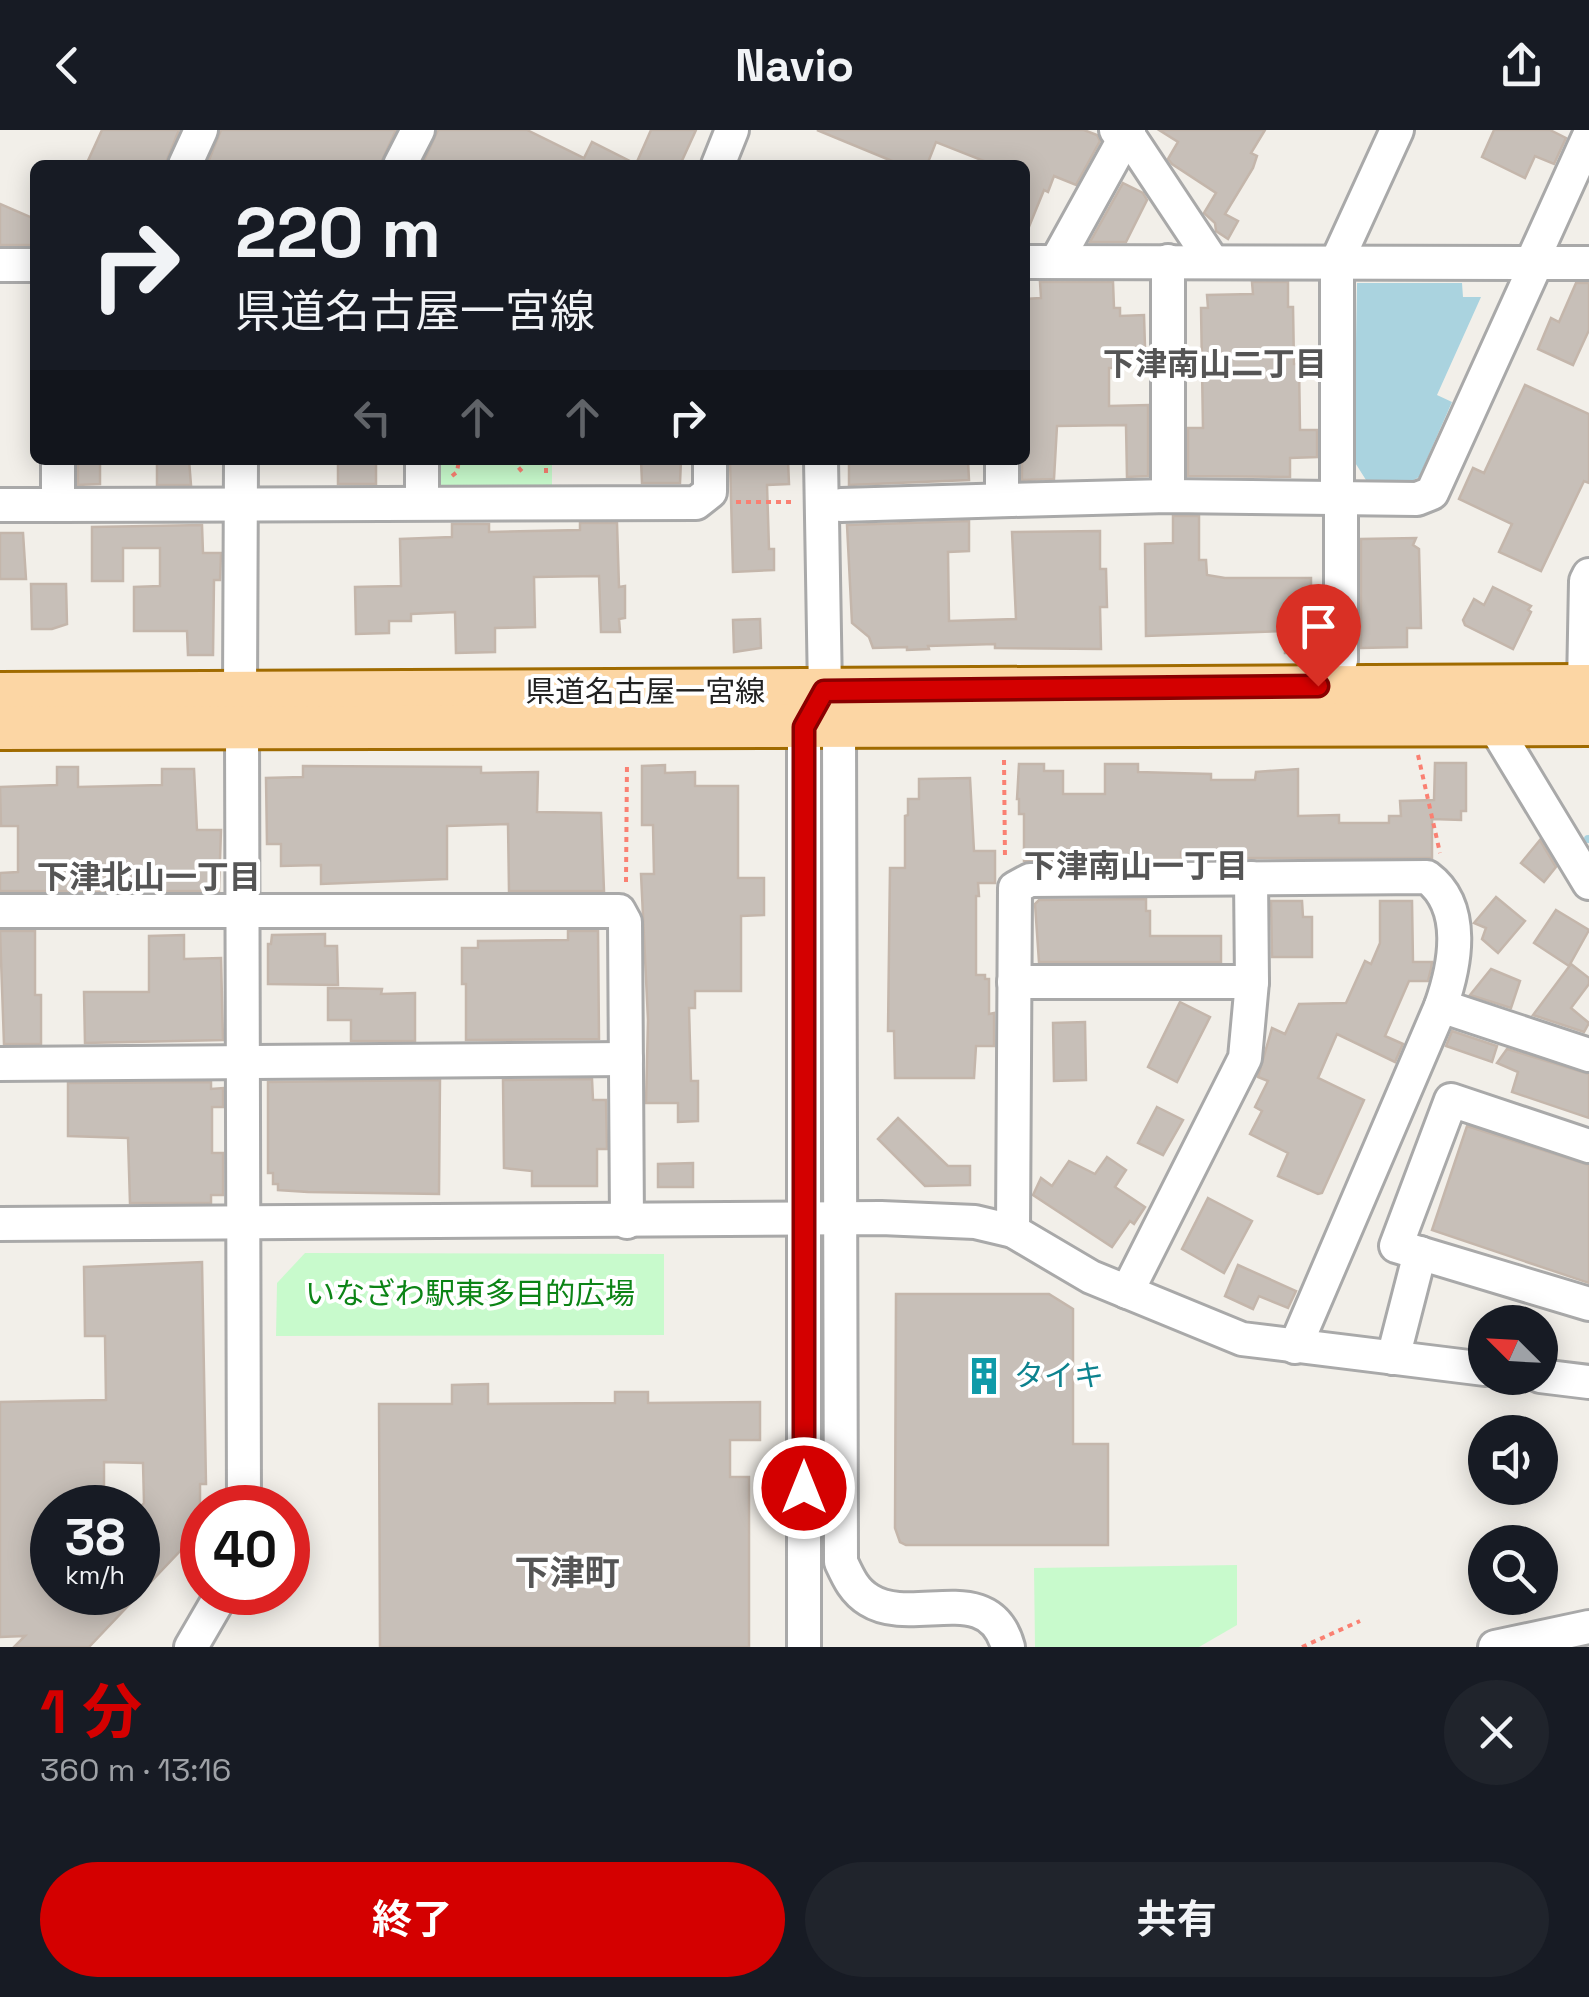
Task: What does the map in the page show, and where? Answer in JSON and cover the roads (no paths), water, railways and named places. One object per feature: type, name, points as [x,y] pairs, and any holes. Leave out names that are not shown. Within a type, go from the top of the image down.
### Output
[{"type":"main road","name":"県道名古屋一宮線","points":[[822,715],[1084,687],[1587,699]]},
{"type":"main road","name":"県道名古屋一宮線","points":[[0,694],[241,710],[1493,724],[1587,699]]},
{"type":"main road","name":"県道名古屋一宮線","points":[[0,728],[241,710]]},
{"type":"street","points":[[187,160],[201,130]]},
{"type":"street","points":[[403,160],[418,130]]},
{"type":"street","points":[[720,160],[732,130]]},
{"type":"street","points":[[1341,660],[1336,262],[1397,130]]},
{"type":"street","points":[[1041,262],[1124,131],[1212,262]]},
{"type":"street","points":[[842,505],[1168,496],[1417,499],[1432,493],[1589,136]]},
{"type":"street","points":[[1168,261],[1168,496]]},
{"type":"street","points":[[1041,262],[1589,262]]},
{"type":"street","points":[[0,264],[30,264]]},
{"type":"street","points":[[58,465],[58,505]]},
{"type":"street","points":[[241,465],[244,1485]]},
{"type":"street","points":[[422,465],[422,504]]},
{"type":"street","points":[[0,505],[696,503],[710,492],[710,465]]},
{"type":"street","points":[[804,1647],[804,1221],[822,715],[822,465]]},
{"type":"street","points":[[1002,465],[1002,492],[1011,500]]},
{"type":"street","points":[[1587,699],[1589,575]]},
{"type":"street","points":[[822,715],[841,1220],[842,1562],[852,1584],[868,1600],[886,1608],[959,1607],[988,1615],[1005,1634],[1008,1647]]},
{"type":"street","points":[[1493,724],[1589,883]]},
{"type":"street","points":[[1013,1232],[1015,888],[1030,880],[1427,877],[1442,888],[1455,932],[1453,970],[1295,1347]]},
{"type":"street","points":[[1127,1292],[1245,1058],[1252,982],[1251,878]]},
{"type":"street","points":[[0,911],[619,910],[625,922],[627,1222]]},
{"type":"street","points":[[1014,982],[1252,982]]},
{"type":"street","points":[[1441,1006],[1589,1055]]},
{"type":"street","points":[[0,1064],[626,1058]]},
{"type":"street","points":[[1589,1146],[1451,1100],[1396,1246],[1589,1304]]},
{"type":"street","points":[[0,1224],[881,1218],[974,1222],[1013,1232],[1092,1277],[1242,1339],[1468,1368]]},
{"type":"street","points":[[1393,1358],[1420,1254]]},
{"type":"street","points":[[1558,1378],[1589,1382]]},
{"type":"street","points":[[191,1647],[210,1615]]},
{"type":"street","points":[[1495,1647],[1589,1628]]},
{"type":"water","points":[[1357,283],[1462,283],[1463,297],[1481,297],[1437,395],[1452,402],[1419,477],[1412,481],[1366,480],[1354,461]]},
{"type":"place","name":"タイキ","points":[[984,1376]]},
{"type":"district","name":"下津南山二丁目","points":[[1215,364]]},
{"type":"district","name":"下津南山一丁目","points":[[1136,866]]},
{"type":"district","name":"下津北山一丁目","points":[[149,877]]},
{"type":"district","name":"下津町","points":[[567,1573]]},
{"type":"park label","name":"いなざわ駅東多目的広場","points":[[470,1294]]}]
